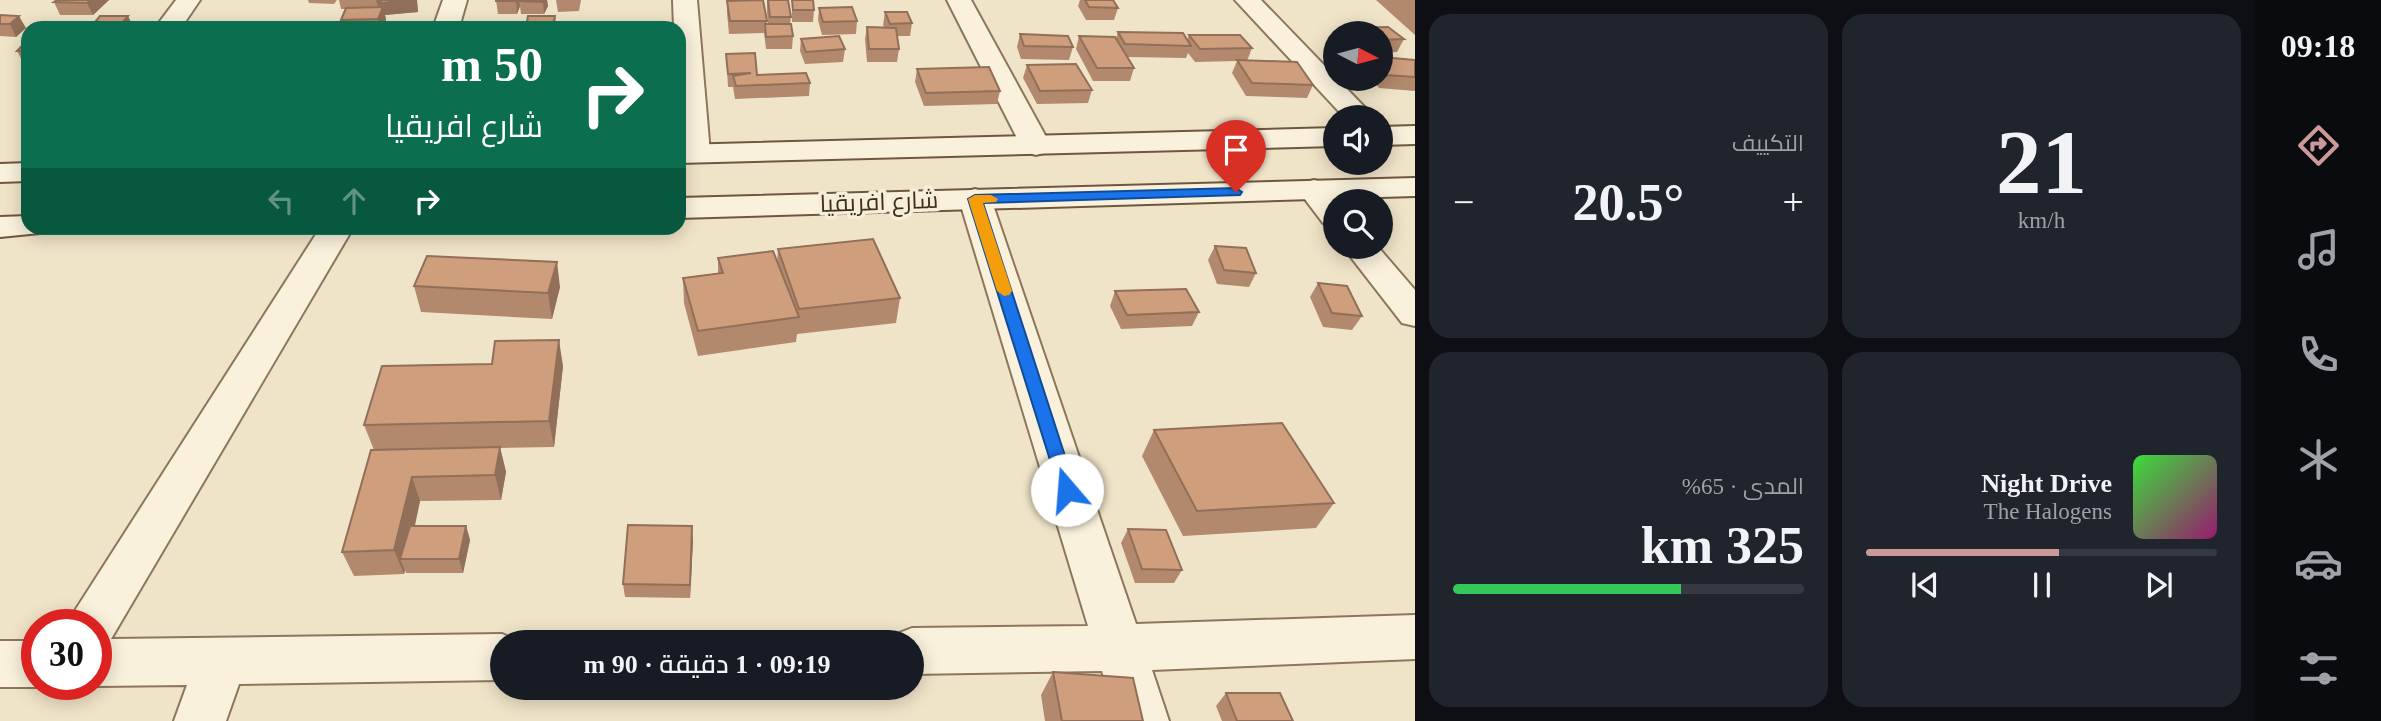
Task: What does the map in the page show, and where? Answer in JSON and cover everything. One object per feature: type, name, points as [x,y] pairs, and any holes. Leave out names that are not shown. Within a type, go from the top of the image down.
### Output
[{"type":"street","points":[[172,21],[188,0]]},
{"type":"street","points":[[448,21],[455,0]]},
{"type":"street","points":[[685,0],[685,21]]},
{"type":"street","points":[[959,0],[1036,146]]},
{"type":"street","points":[[1247,0],[1348,105]]},
{"type":"street","points":[[686,77],[687,154],[1323,137]]},
{"type":"street","points":[[1393,136],[1415,135]]},
{"type":"street","points":[[0,173],[21,172]]},
{"type":"street","name":"شارع افريقيا","points":[[686,208],[1415,187]]},
{"type":"street","points":[[1314,190],[1323,201]]},
{"type":"street","points":[[975,199],[1143,721]]},
{"type":"street","points":[[0,227],[21,226]]},
{"type":"street","points":[[103,609],[331,235]]},
{"type":"street","points":[[1370,259],[1415,314]]},
{"type":"street","points":[[924,651],[1118,648],[1415,637]]},
{"type":"street","points":[[112,663],[490,657]]},
{"type":"street","points":[[200,721],[221,661]]},
{"type":"street","points":[[0,664],[21,664]]},
{"type":"building","points":[[90,0],[87,3],[54,2]]},
{"type":"building","points":[[381,0],[408,0],[381,3]]},
{"type":"building","points":[[543,0],[543,2],[519,1]]},
{"type":"building","points":[[763,0],[767,21],[730,21],[727,1]]},
{"type":"building","points":[[768,0],[788,0],[791,17],[770,17]]},
{"type":"building","points":[[792,0],[813,0],[814,10],[793,10]]},
{"type":"building","points":[[1085,0],[1113,0],[1118,8],[1089,7]]},
{"type":"building","points":[[383,7],[378,19],[341,20],[346,8]]},
{"type":"building","points":[[852,7],[857,21],[823,22],[819,8]]},
{"type":"building","points":[[885,12],[907,12],[912,23],[890,24]]},
{"type":"building","points":[[0,15],[19,16],[10,24],[0,24]]},
{"type":"building","points":[[100,16],[128,16],[124,21],[96,21]]},
{"type":"building","points":[[528,16],[555,16],[554,21],[527,21]]},
{"type":"building","points":[[765,24],[791,24],[793,36],[766,37]]},
{"type":"building","points":[[867,27],[896,28],[899,49],[869,49]]},
{"type":"building","points":[[1393,31],[1404,39],[1393,39]]},
{"type":"building","points":[[1118,32],[1183,33],[1191,46],[1125,44]]},
{"type":"building","points":[[1020,34],[1068,36],[1073,47],[1024,46]]},
{"type":"building","points":[[1189,35],[1240,35],[1252,48],[1200,49]]},
{"type":"building","points":[[839,36],[845,49],[806,52],[801,39]]},
{"type":"building","points":[[1079,36],[1115,37],[1134,68],[1097,68]]},
{"type":"building","points":[[755,53],[757,75],[806,73],[810,83],[736,86],[733,76],[751,73],[728,74],[726,54]]},
{"type":"building","points":[[1393,58],[1415,60],[1415,77],[1393,75]]},
{"type":"building","points":[[1237,60],[1297,62],[1313,85],[1252,83]]},
{"type":"building","points":[[1076,64],[1092,90],[1040,91],[1027,65]]},
{"type":"building","points":[[989,67],[1000,91],[926,93],[917,69]]},
{"type":"building","points":[[873,239],[900,298],[799,309],[778,249]]},
{"type":"building","points":[[1215,246],[1246,248],[1256,273],[1224,270]]},
{"type":"building","points":[[773,251],[799,317],[698,331],[683,278],[723,273],[718,258]]},
{"type":"building","points":[[427,256],[557,262],[548,293],[414,286]]},
{"type":"building","points":[[1318,283],[1347,286],[1362,316],[1332,313]]},
{"type":"building","points":[[1186,289],[1199,312],[1127,315],[1115,291]]},
{"type":"building","points":[[559,340],[549,421],[364,425],[382,366],[492,364],[495,341]]},
{"type":"building","points":[[1282,423],[1334,503],[1197,511],[1154,430]]},
{"type":"building","points":[[500,447],[495,475],[412,477],[394,550],[342,552],[371,450]]},
{"type":"building","points":[[628,525],[692,526],[690,585],[623,584]]},
{"type":"building","points":[[410,526],[466,526],[459,559],[400,559]]},
{"type":"building","points":[[1128,529],[1166,530],[1182,570],[1142,569]]},
{"type":"building","points":[[1053,672],[1133,678],[1143,721],[1062,721]]},
{"type":"building","points":[[1226,693],[1280,693],[1293,721],[1237,721]]},
{"type":"slow traffic","points":[[991,199],[975,199],[1004,291]]},
{"type":"route","points":[[1067,490],[975,199],[1236,192]]}]
